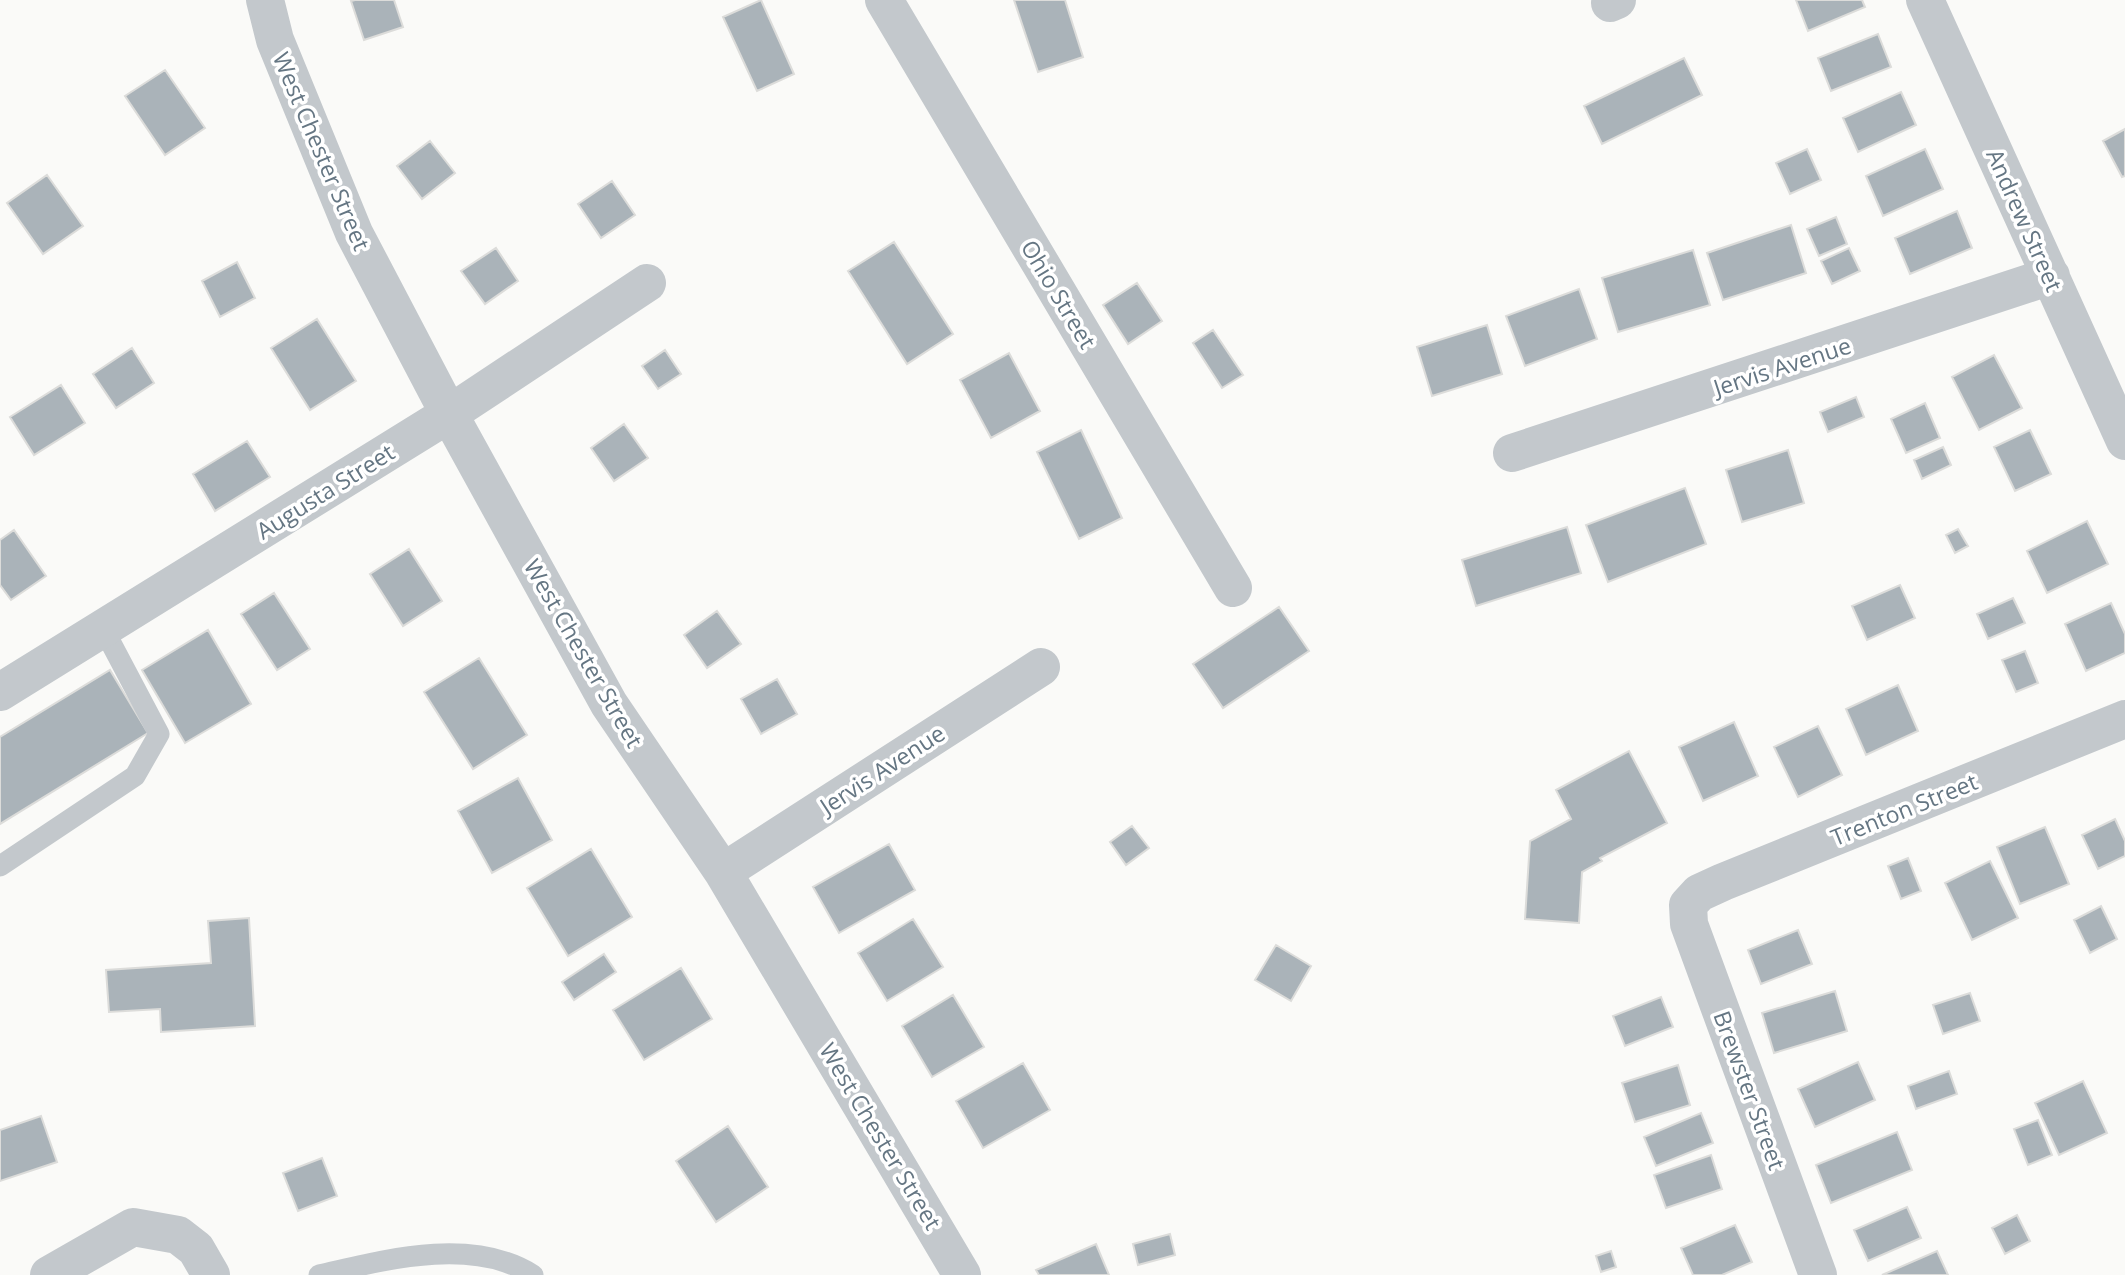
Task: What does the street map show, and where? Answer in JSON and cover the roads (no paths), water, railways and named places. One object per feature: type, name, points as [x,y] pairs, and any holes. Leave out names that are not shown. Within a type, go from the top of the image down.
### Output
[{"type":"street","name":"West Chester Street","points":[[265,0],[275,40],[354,233],[449,414],[609,704],[723,872],[962,1275]]},
{"type":"street","name":"Ohio Street","points":[[884,0],[1233,588]]},
{"type":"street","name":"Andrew Street","points":[[1925,0],[2125,441]]},
{"type":"street","name":"Jervis Avenue","points":[[1512,453],[2051,276]]},
{"type":"street","name":"Augusta Street","points":[[0,692],[449,414],[647,283]]},
{"type":"street","name":"Jervis Avenue","points":[[723,872],[1041,667]]},
{"type":"street","name":"Trenton Street","points":[[1688,905],[1699,893],[2125,719]]},
{"type":"street","name":"Brewster Street","points":[[1688,905],[1689,924],[1818,1275]]},
{"type":"street","points":[[49,1275],[133,1227],[178,1235],[196,1249],[211,1275]]},
{"type":"lane","points":[[0,866],[135,776],[159,734],[103,628]]},
{"type":"lane","points":[[318,1275],[392,1258],[454,1255],[491,1258],[533,1275]]}]
